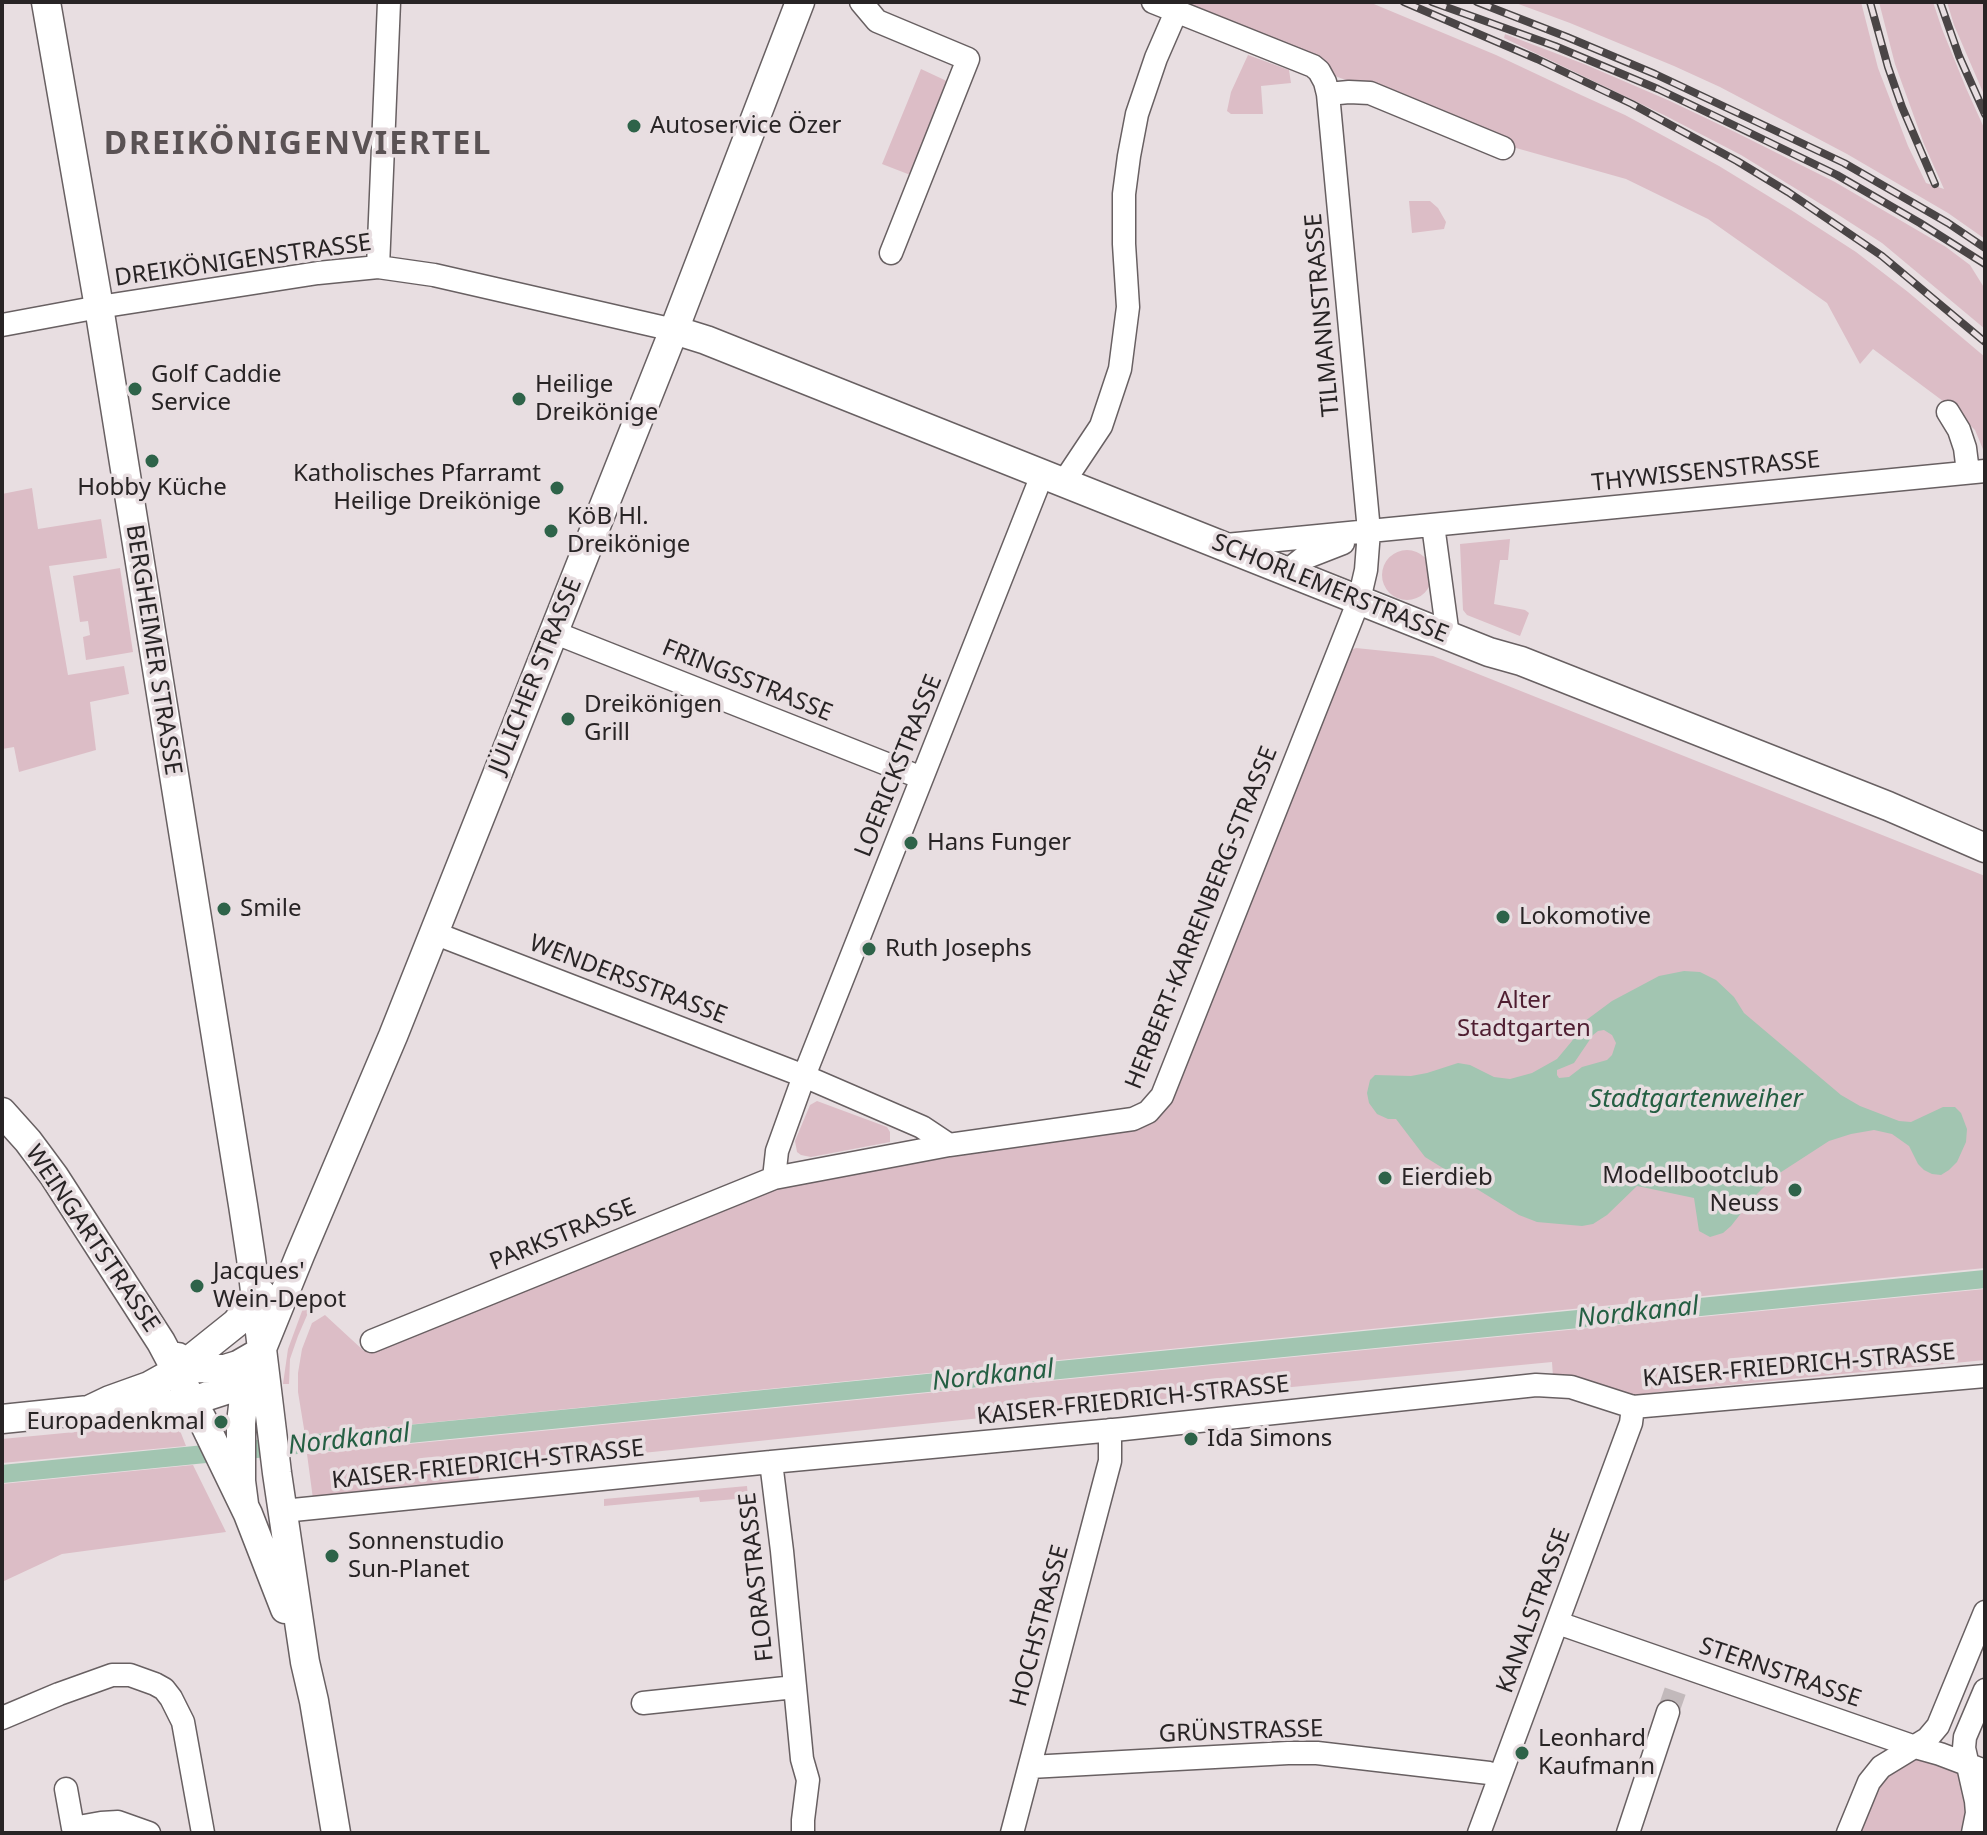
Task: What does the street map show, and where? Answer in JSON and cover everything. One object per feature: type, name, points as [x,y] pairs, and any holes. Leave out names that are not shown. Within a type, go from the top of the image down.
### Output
[{"type":"main road","name":"BERGHEIMER STRASSE","points":[[46,2],[99,307],[249,1244],[255,1299],[228,1372],[264,1435]]},
{"type":"main road","name":"JÜLICHER STRASSE","points":[[228,1372],[296,1264],[393,1036],[674,330],[800,2]]},
{"type":"main road","name":"SCHORLEMERSTRASSE","points":[[674,330],[706,340],[1448,636],[1521,661],[1985,848]]},
{"type":"main road","name":"JÜLICHER STRASSE","points":[[228,1372],[341,1199],[364,1138],[393,1036]]},
{"type":"main road","name":"WEINGARTSTRASSE","points":[[2,1112],[54,1176],[161,1342],[228,1372]]},
{"type":"main road","points":[[305,1662],[283,1511],[257,1490],[212,1440],[236,1323],[288,1259],[329,1161],[344,1151]]},
{"type":"main road","points":[[228,1372],[243,1342],[255,1299]]},
{"type":"main road","points":[[2,1419],[151,1407],[282,1349],[264,1435],[257,1490],[314,1701],[336,1833]]},
{"type":"main road","points":[[89,1410],[149,1386],[228,1372]]},
{"type":"main road","points":[[228,1372],[264,1435],[257,1490]]},
{"type":"street","points":[[378,267],[389,2]]},
{"type":"street","points":[[861,2],[877,21],[968,59],[891,253]]},
{"type":"street","points":[[1153,2],[1313,66],[1325,82],[1328,94],[1370,93],[1503,148]]},
{"type":"street","name":"LOERICKSTRASSE","points":[[774,1178],[777,1151],[804,1076],[922,778],[1052,479],[1101,426],[1120,369],[1128,307],[1124,194],[1129,156],[1142,100],[1176,12]]},
{"type":"street","name":"TILMANNSTRASSE","points":[[1328,94],[1369,531],[1366,570],[1359,600]]},
{"type":"street","name":"DREIKÖNIGENSTRASSE","points":[[2,325],[318,273],[378,267],[434,275],[674,330]]},
{"type":"street","points":[[1948,412],[1977,472]]},
{"type":"street","name":"THYWISSENSTRASSE","points":[[1222,545],[1977,472]]},
{"type":"street","points":[[1433,525],[1448,636]]},
{"type":"street","points":[[1287,571],[1302,559],[1369,531]]},
{"type":"street","name":"HERBERT-KARRENBERG-STRASSE","points":[[774,1178],[949,1145],[1133,1119],[1148,1112],[1162,1096],[1359,600]]},
{"type":"street","name":"FRINGSSTRASSE","points":[[553,632],[922,778]]},
{"type":"street","name":"WENDERSSTRASSE","points":[[434,933],[804,1076],[922,1127],[949,1145]]},
{"type":"street","name":"PARKSTRASSE","points":[[372,1341],[774,1178]]},
{"type":"street","name":"KAISER-FRIEDRICH-STRASSE","points":[[283,1511],[1536,1385],[1571,1387],[1633,1407],[1985,1376]]},
{"type":"street","name":"KANALSTRASSE","points":[[1479,1833],[1631,1423],[1633,1407]]},
{"type":"street","name":"HOCHSTRASSE","points":[[1012,1833],[1110,1461],[1110,1430]]},
{"type":"street","name":"FLORASTRASSE","points":[[771,1462],[802,1759],[808,1780],[803,1833]]},
{"type":"street","points":[[1848,1833],[1869,1782],[1881,1767],[1927,1739],[1938,1726],[1985,1612]]},
{"type":"street","name":"STERNSTRASSE","points":[[1558,1623],[1681,1675],[1940,1754],[1976,1768]]},
{"type":"street","points":[[2,1718],[112,1675],[130,1675],[164,1689],[176,1705],[183,1722],[203,1833]]},
{"type":"street","name":"FLORASTRASSE","points":[[643,1703],[795,1687]]},
{"type":"street","points":[[1973,1833],[1977,1813],[1976,1768],[1964,1748],[1965,1737],[1985,1690]]},
{"type":"street","points":[[1628,1833],[1668,1712]]},
{"type":"street","name":"GRÜNSTRASSE","points":[[1030,1767],[1317,1753],[1500,1776]]},
{"type":"street","points":[[66,1789],[73,1828],[118,1822],[149,1833]]},
{"type":"green space","points":[[1184,2],[1369,2],[1496,55],[1625,115],[1719,166],[1856,252],[1985,357],[1985,454],[1975,430],[1951,407],[1873,349],[1860,364],[1827,303],[1708,219],[1626,179],[1509,146],[1335,76],[1330,69],[1295,47]]},
{"type":"green space","points":[[1513,2],[1861,2],[1878,68],[1908,146],[1926,183],[1944,189],[1895,64],[1879,2],[1933,2],[1985,130],[1985,239],[1948,213],[1847,154],[1720,87]]},
{"type":"green space","points":[[1947,2],[1985,2],[1985,97],[1954,25]]},
{"type":"green space","points":[[1505,34],[1584,64],[1737,133],[1835,182],[1946,247],[1970,265],[1985,289],[1985,329],[1882,243],[1741,155],[1504,38]]},
{"type":"green space","points":[[1248,55],[1289,70],[1291,83],[1261,86],[1263,114],[1231,114],[1227,111],[1231,92]]},
{"type":"green space","points":[[921,69],[951,83],[913,176],[882,164]]},
{"type":"green space","points":[[1409,201],[1430,201],[1446,222],[1444,229],[1412,233]]},
{"type":"green space","points":[[32,488],[38,529],[101,519],[107,558],[49,566],[68,675],[124,666],[129,694],[90,702],[96,750],[19,772],[14,747],[2,749],[2,494]]},
{"type":"green space","points":[[1510,539],[1508,560],[1500,560],[1494,604],[1529,613],[1520,636],[1467,615],[1463,610],[1460,544]]},
{"type":"green space","points":[[1407,550],[1425,557],[1432,575],[1425,593],[1407,600],[1389,593],[1382,575],[1389,557]]},
{"type":"green space","points":[[120,568],[133,652],[86,660],[83,637],[90,635],[88,621],[80,622],[73,576]]},
{"type":"green space","name":"Alter Stadtgarten","points":[[1356,648],[1433,656],[1985,876],[1985,1268],[305,1435],[298,1392],[302,1349],[312,1323],[325,1315],[364,1351],[761,1188],[1146,1122],[1348,651]]},
{"type":"green space","points":[[817,1101],[887,1127],[890,1142],[811,1157],[801,1155],[797,1152],[795,1141],[810,1105]]},
{"type":"green space","points":[[1985,1289],[1985,1360],[1624,1397],[1553,1377],[1552,1362],[478,1470],[479,1482],[313,1499],[307,1454]]},
{"type":"green space","points":[[305,1303],[311,1306],[290,1359],[289,1384],[283,1384],[288,1349]]},
{"type":"green space","points":[[158,1424],[179,1428],[186,1446],[2,1463],[2,1439]]},
{"type":"green space","points":[[193,1465],[226,1532],[62,1554],[2,1582],[2,1484]]},
{"type":"green space","points":[[747,1486],[748,1498],[700,1502],[699,1497],[604,1506],[604,1499]]},
{"type":"green space","points":[[1915,1751],[1964,1768],[1971,1833],[1849,1833],[1869,1782]]},
{"type":"water","name":"Stadtgartenweiher","points":[[1684,971],[1700,972],[1716,980],[1734,997],[1744,1013],[1841,1095],[1860,1106],[1899,1121],[1911,1122],[1943,1107],[1955,1107],[1967,1129],[1966,1142],[1957,1162],[1941,1175],[1932,1174],[1918,1164],[1909,1146],[1892,1134],[1874,1130],[1829,1141],[1775,1176],[1731,1226],[1723,1233],[1710,1237],[1699,1231],[1694,1198],[1637,1186],[1593,1224],[1537,1222],[1519,1215],[1425,1157],[1396,1119],[1377,1114],[1369,1103],[1367,1093],[1370,1080],[1375,1075],[1411,1076],[1458,1063],[1470,1065],[1494,1077],[1510,1079],[1532,1073],[1557,1059],[1581,1024],[1612,1001],[1659,976]],"holes":[[[1604,1030],[1612,1035],[1616,1043],[1607,1060],[1582,1067],[1569,1077],[1559,1078],[1557,1070],[1574,1063],[1593,1035]]]},
{"type":"waterway","name":"Nordkanal","points":[[2,1474],[1985,1279]]},
{"type":"tunnel","points":[[1668,1712],[1678,1683]]},
{"type":"railway","points":[[1404,2],[1632,104],[1737,161],[1882,256],[1985,342]]},
{"type":"railway","points":[[1432,2],[1555,46],[1658,89],[1837,175],[1985,264]]},
{"type":"railway","points":[[1477,2],[1655,74],[1844,163],[1985,248]]},
{"type":"railway","points":[[1870,2],[1902,107],[1935,184]]},
{"type":"railway","points":[[1940,2],[1959,56],[1985,114]]},
{"type":"place","name":"Autoservice Özer","points":[[634,126]]},
{"type":"place","name":"Golf Caddie Service","points":[[135,389]]},
{"type":"place","name":"Heilige Dreikönige","points":[[519,399]]},
{"type":"place","name":"Hobby Küche","points":[[152,461]]},
{"type":"place","name":"Katholisches Pfarramt Heilige Dreikönige","points":[[557,488]]},
{"type":"place","name":"KöB Hl. Dreikönige","points":[[551,531]]},
{"type":"place","name":"Dreikönigen Grill","points":[[568,719]]},
{"type":"place","name":"Hans Funger","points":[[911,843]]},
{"type":"place","name":"Smile","points":[[224,909]]},
{"type":"place","name":"Lokomotive","points":[[1503,917]]},
{"type":"place","name":"Ruth Josephs","points":[[869,949]]},
{"type":"place","name":"Eierdieb","points":[[1385,1178]]},
{"type":"place","name":"Modellbootclub Neuss","points":[[1795,1190]]},
{"type":"place","name":"Jacques' Wein-Depot","points":[[197,1286]]},
{"type":"place","name":"Europadenkmal","points":[[221,1422]]},
{"type":"place","name":"Ida Simons","points":[[1191,1439]]},
{"type":"place","name":"Sonnenstudio Sun-Planet","points":[[332,1556]]},
{"type":"place","name":"Leonhard Kaufmann","points":[[1522,1753]]},
{"type":"district","name":"DREIKÖNIGENVIERTEL","points":[[298,145]]}]
